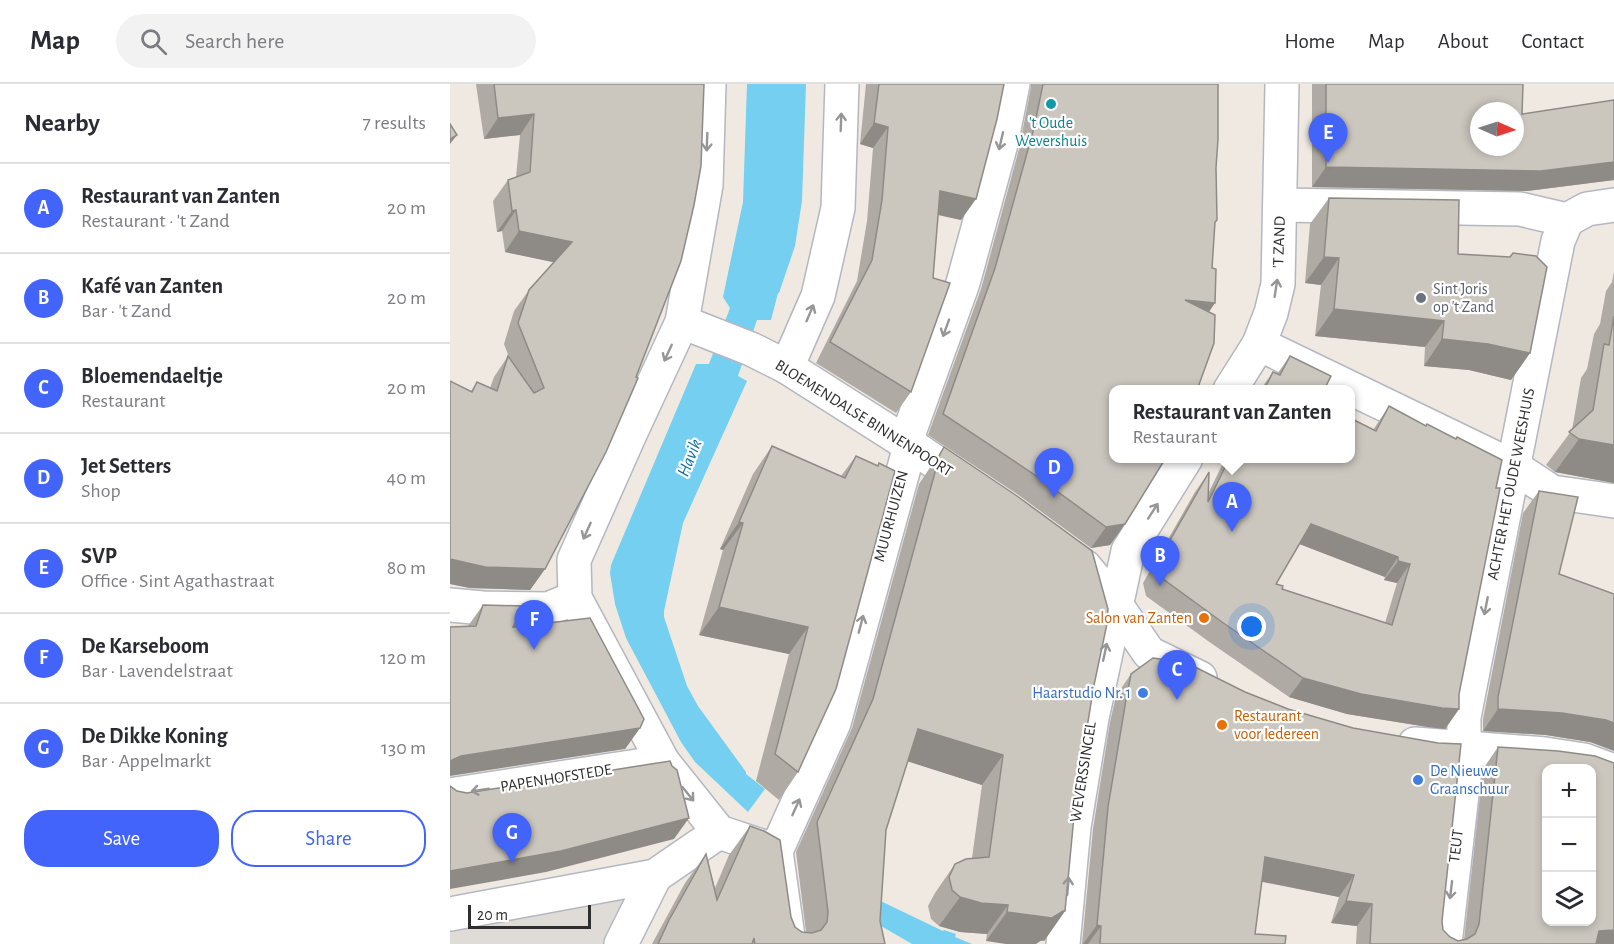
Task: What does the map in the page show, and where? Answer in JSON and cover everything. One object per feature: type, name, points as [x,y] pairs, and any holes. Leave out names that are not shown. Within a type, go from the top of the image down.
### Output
[{"type":"street","points":[[709,84],[706,185],[682,322],[574,560],[575,598],[663,762],[719,832],[776,851],[789,944]]},
{"type":"street","points":[[787,367],[818,296],[838,208],[842,84]]},
{"type":"street","name":"MUURHUIZEN","points":[[776,851],[834,723],[907,457],[910,430],[963,283],[1001,144],[1013,84]]},
{"type":"street","name":"'T ZAND","points":[[1233,385],[1260,344],[1271,314],[1278,284],[1282,84]]},
{"type":"street","points":[[1280,205],[1520,209],[1568,220],[1587,209],[1614,205]]},
{"type":"street","name":"ACHTER HET OUDE WEESHUIS","points":[[1464,749],[1464,717],[1558,241],[1568,220]]},
{"type":"street","name":"BLOEMENDALSE BINNENPOORT","points":[[682,322],[751,349],[787,367],[909,444],[997,504]]},
{"type":"street","points":[[1260,344],[1345,385]]},
{"type":"street","points":[[1355,390],[1514,467],[1552,492],[1614,501]]},
{"type":"street","points":[[1115,603],[1128,551],[1183,463]]},
{"type":"street","points":[[1050,542],[1085,567],[1115,603],[1149,653],[1228,692]]},
{"type":"street","points":[[450,605],[548,609],[575,598]]},
{"type":"street","name":"WEVERSSINGEL","points":[[1063,944],[1074,827],[1092,718],[1115,603]]},
{"type":"street","points":[[1385,739],[1426,746],[1545,754],[1584,760],[1614,771]]},
{"type":"street","name":"TEUT","points":[[1445,944],[1464,777],[1464,749]]},
{"type":"street","name":"PAPENHOFSTEDE","points":[[450,795],[663,762]]},
{"type":"street","points":[[450,914],[655,876],[719,832]]},
{"type":"street","points":[[621,944],[655,876]]},
{"type":"shaded area","points":[[655,876],[621,944],[450,944],[450,914]]},
{"type":"water","name":"Havik","points":[[747,84],[806,84],[802,201],[795,246],[771,320],[757,320],[738,376],[747,381],[683,523],[664,617],[687,686],[698,706],[746,774],[765,789],[748,812],[695,762],[681,742],[626,638],[615,604],[610,573],[611,565],[696,364],[709,364],[730,308],[723,297],[743,202]]},
{"type":"water","points":[[866,894],[943,931],[956,934],[955,937],[972,944],[912,944],[864,916]]},
{"type":"building","points":[[494,84],[704,84],[701,166],[681,261],[636,377],[638,378],[606,452],[545,569],[485,567],[450,559],[450,381],[472,392],[477,382],[497,391],[508,356],[534,393],[544,388],[518,323],[529,290],[572,242],[519,231],[516,210],[512,211],[508,180],[530,172],[534,114],[498,118]]},
{"type":"building","points":[[879,84],[1004,84],[976,199],[940,191],[933,278],[950,283],[911,392],[830,342],[872,260],[882,200],[888,127],[874,123]]},
{"type":"building","points":[[1043,84],[1218,84],[1217,220],[1212,268],[1216,269],[1215,303],[1185,300],[1215,315],[1214,343],[1199,385],[1109,385],[1109,463],[1163,463],[1125,524],[1106,527],[1032,473],[943,414],[995,268],[1034,128]]},
{"type":"building","points":[[1326,84],[1523,84],[1522,102],[1470,102],[1470,156],[1524,156],[1524,114],[1614,100],[1614,162],[1541,171],[1326,167]]},
{"type":"building","points":[[450,124],[457,135],[450,139]]},
{"type":"building","points":[[1329,198],[1459,200],[1458,254],[1510,257],[1513,253],[1536,256],[1547,267],[1530,353],[1488,344],[1442,339],[1444,321],[1334,309],[1339,258],[1324,257]]},
{"type":"building","points":[[1614,316],[1614,445],[1579,439],[1569,432],[1593,410],[1604,344],[1609,345]]},
{"type":"building","points":[[1290,356],[1331,376],[1326,385],[1266,385],[1273,372],[1280,375]]},
{"type":"building","points":[[1389,406],[1426,426],[1427,424],[1456,439],[1457,437],[1502,460],[1496,488],[1500,488],[1459,694],[1459,709],[1361,694],[1303,678],[1159,576],[1157,563],[1209,472],[1208,502],[1227,463],[1355,463],[1355,420],[1376,431]],"holes":[[[1311,524],[1398,557],[1398,561],[1410,564],[1392,625],[1282,589],[1283,586],[1276,584]]]},
{"type":"building","points":[[772,446],[845,478],[856,456],[895,471],[836,689],[798,772],[775,754],[808,627],[719,607],[743,523],[739,522]]},
{"type":"building","points":[[944,447],[1017,496],[1092,551],[1108,609],[1076,795],[1065,911],[1052,918],[1007,912],[1008,905],[981,903],[960,897],[952,890],[949,877],[955,864],[966,859],[989,857],[1003,755],[918,729],[886,830],[880,921],[885,944],[755,944],[754,938],[752,944],[658,944],[706,854],[717,900],[750,826],[780,840],[791,917],[795,927],[802,932],[812,933],[821,930],[827,922],[828,912],[817,822],[873,699],[940,454]]},
{"type":"building","points":[[1539,491],[1578,497],[1559,574],[1614,594],[1614,723],[1562,713],[1498,709],[1498,697]]},
{"type":"building","points":[[483,605],[525,606],[513,627],[590,618],[644,719],[640,728],[461,756],[452,760],[450,764],[450,627],[476,626]]},
{"type":"building","points":[[1153,658],[1187,663],[1245,692],[1288,709],[1353,728],[1438,743],[1461,744],[1442,921],[1443,930],[1458,941],[1475,934],[1479,924],[1498,747],[1595,756],[1614,763],[1614,930],[1599,931],[1596,944],[1370,944],[1372,904],[1346,901],[1354,875],[1265,857],[1255,934],[1286,936],[1285,944],[1100,944],[1101,926],[1097,925],[1108,807],[1131,674]]},
{"type":"building","points":[[670,761],[677,770],[689,818],[561,851],[450,871],[450,786],[457,791],[467,793]]},
{"type":"place","name":"'t Oude Wevershuis","points":[[1051,104]]},
{"type":"place","name":"SVP","points":[[1328,163]]},
{"type":"place","name":"Sint Joris op 't Zand","points":[[1421,298]]},
{"type":"place","name":"Jet Setters","points":[[1054,498]]},
{"type":"place","name":"Restaurant van Zanten","points":[[1232,532]]},
{"type":"place","name":"Kafé van Zanten","points":[[1160,586]]},
{"type":"place","name":"Salon van Zanten","points":[[1204,618]]},
{"type":"place","name":"De Karseboom","points":[[534,650]]},
{"type":"place","name":"Haarstudio Nr. 1","points":[[1143,693]]},
{"type":"place","name":"Bloemendaeltje","points":[[1177,700]]},
{"type":"place","name":"Restaurant voor Iedereen","points":[[1222,725]]},
{"type":"place","name":"De Nieuwe Graanschuur","points":[[1418,780]]},
{"type":"place","name":"De Dikke Koning","points":[[512,863]]}]
